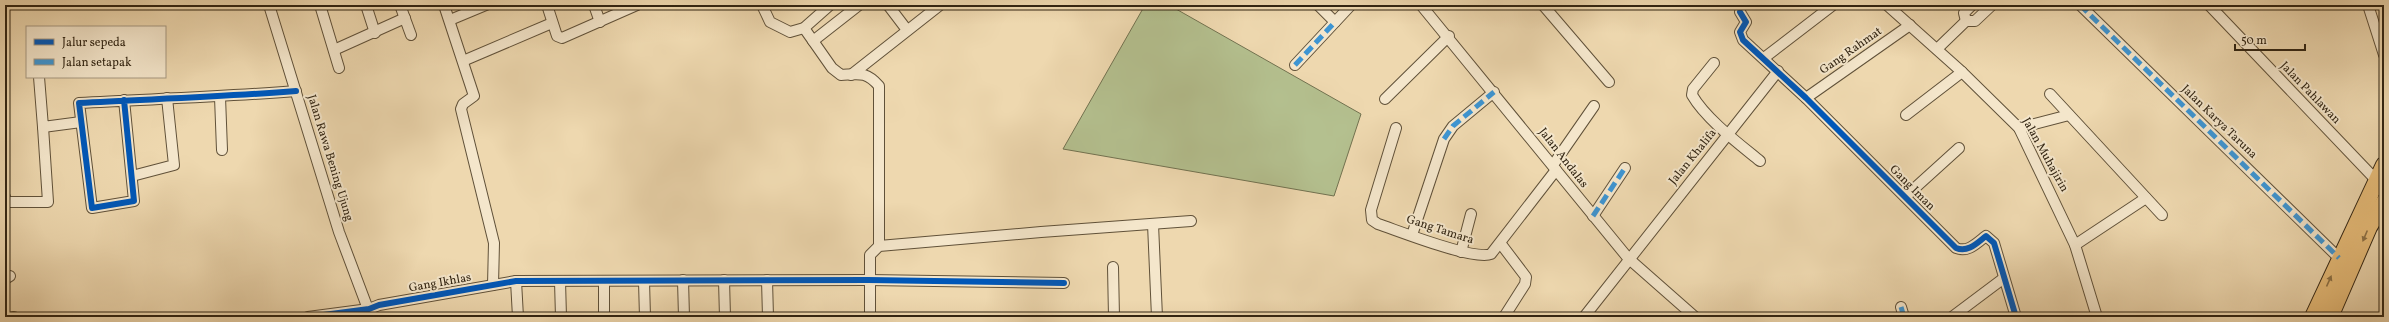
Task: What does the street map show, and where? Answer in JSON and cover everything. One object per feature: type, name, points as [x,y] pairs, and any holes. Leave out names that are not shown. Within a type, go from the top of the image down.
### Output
[{"type":"main road","points":[[2313,317],[2339,258],[2384,165]]},
{"type":"main road","points":[[2330,317],[2369,227],[2384,202]]},
{"type":"street","name":"Jalan Rawa Bening Ujung","points":[[268,5],[339,232],[370,313]]},
{"type":"street","points":[[320,5],[339,68]]},
{"type":"street","points":[[366,5],[375,33]]},
{"type":"street","points":[[400,5],[411,35]]},
{"type":"street","points":[[444,5],[474,96],[463,104],[460,109],[494,242],[493,285]]},
{"type":"street","points":[[450,20],[486,5]]},
{"type":"street","points":[[547,5],[557,36],[562,38],[637,5]]},
{"type":"street","points":[[594,5],[600,22]]},
{"type":"street","points":[[762,5],[770,22],[790,32],[804,28],[830,5]]},
{"type":"street","points":[[813,41],[859,5]]},
{"type":"street","points":[[888,5],[907,30]]},
{"type":"street","points":[[851,75],[940,5]]},
{"type":"street","points":[[1318,5],[1335,22]]},
{"type":"street","points":[[1295,65],[1351,5]]},
{"type":"street","name":"Jalan Andalas","points":[[1421,5],[1449,36],[1628,258],[1684,313],[1695,317]]},
{"type":"street","points":[[1543,5],[1609,82]]},
{"type":"street","points":[[1764,58],[1833,5]]},
{"type":"street","name":"Jalan Muhajirin","points":[[1887,5],[1962,72],[2019,128],[2075,244],[2097,317]]},
{"type":"street","points":[[1966,21],[1964,13],[1972,5]]},
{"type":"street","points":[[1937,49],[1966,21],[1975,21],[1992,5]]},
{"type":"street","name":"Jalan Karya Taruna","points":[[2080,5],[2339,258]]},
{"type":"street","name":"Jalan Pahlawan","points":[[2209,5],[2377,181]]},
{"type":"street","points":[[2368,5],[2384,55]]},
{"type":"street","name":"Gang Iman","points":[[1740,12],[1746,22],[1740,36],[1906,196],[1956,248],[1962,250],[1968,249],[1986,236],[1990,238],[1994,243],[2014,316]]},
{"type":"street","points":[[334,50],[375,33],[405,18]]},
{"type":"street","points":[[463,61],[552,23]]},
{"type":"street","name":"Gang Rahmat","points":[[1806,98],[1910,25]]},
{"type":"street","points":[[804,28],[832,68],[841,75],[871,77],[879,86],[878,246]]},
{"type":"street","points":[[1386,98],[1449,36]]},
{"type":"street","points":[[1714,63],[1693,89],[1692,95],[1696,102],[1728,134],[1760,161]]},
{"type":"street","name":"Jalan Khalifa","points":[[1584,317],[1628,258],[1778,72]]},
{"type":"street","points":[[1906,115],[1962,72]]},
{"type":"street","points":[[5,196],[5,202],[48,202],[39,78]]},
{"type":"street","points":[[124,100],[134,201],[92,208],[79,102],[167,98],[220,97],[296,91]]},
{"type":"street","points":[[1412,235],[1444,138],[1453,126],[1494,92]]},
{"type":"street","points":[[2050,94],[2162,215]]},
{"type":"street","points":[[220,97],[222,150]]},
{"type":"street","points":[[132,176],[174,165],[167,98]]},
{"type":"street","name":"Gang Tamara","points":[[1396,128],[1370,210],[1372,220],[1378,224],[1461,252],[1486,256],[1501,244],[1554,168],[1594,106]]},
{"type":"street","points":[[2019,128],[2069,115]]},
{"type":"street","points":[[43,127],[81,122]]},
{"type":"street","points":[[1906,196],[1959,148]]},
{"type":"street","points":[[1593,216],[1625,168]]},
{"type":"street","points":[[2075,244],[2146,198]]},
{"type":"street","points":[[1461,252],[1471,214]]},
{"type":"street","points":[[870,317],[868,280],[870,254],[878,246],[1192,222]]},
{"type":"street","points":[[1153,224],[1157,317]]},
{"type":"street","points":[[1501,244],[1526,276],[1525,284],[1504,317]]},
{"type":"street","points":[[1113,267],[1114,317]]},
{"type":"street","points":[[1952,317],[2004,278]]},
{"type":"street","points":[[604,280],[604,317]]},
{"type":"street","points":[[644,280],[645,317]]},
{"type":"street","points":[[683,280],[684,317]]},
{"type":"street","points":[[724,280],[725,317]]},
{"type":"street","points":[[768,280],[768,317]]},
{"type":"street","name":"Gang Ikhlas","points":[[308,317],[370,313],[379,305],[516,281],[868,280],[1064,283]]},
{"type":"street","points":[[516,281],[518,317]]},
{"type":"street","points":[[560,281],[561,317]]},
{"type":"street","points":[[1901,307],[1904,317]]},
{"type":"green space","points":[[1145,5],[1169,5],[1361,114],[1334,196],[1063,149]]},
{"type":"marked path","points":[[2080,5],[2339,258]]},
{"type":"marked path","points":[[1295,65],[1335,22]]},
{"type":"marked path","points":[[1444,139],[1453,126],[1494,92]]},
{"type":"marked path","points":[[1593,216],[1625,168]]},
{"type":"marked path","points":[[1901,307],[1904,317]]},
{"type":"cycle path","points":[[1740,12],[1746,22],[1740,32],[1743,40],[1806,98],[1956,248],[1968,248],[1986,236],[1994,243],[2016,317]]},
{"type":"cycle path","points":[[124,100],[134,201],[92,208],[79,103],[106,102],[133,100],[187,98],[296,91]]},
{"type":"cycle path","points":[[308,317],[369,309],[379,305],[516,281],[868,280],[1064,283]]}]
